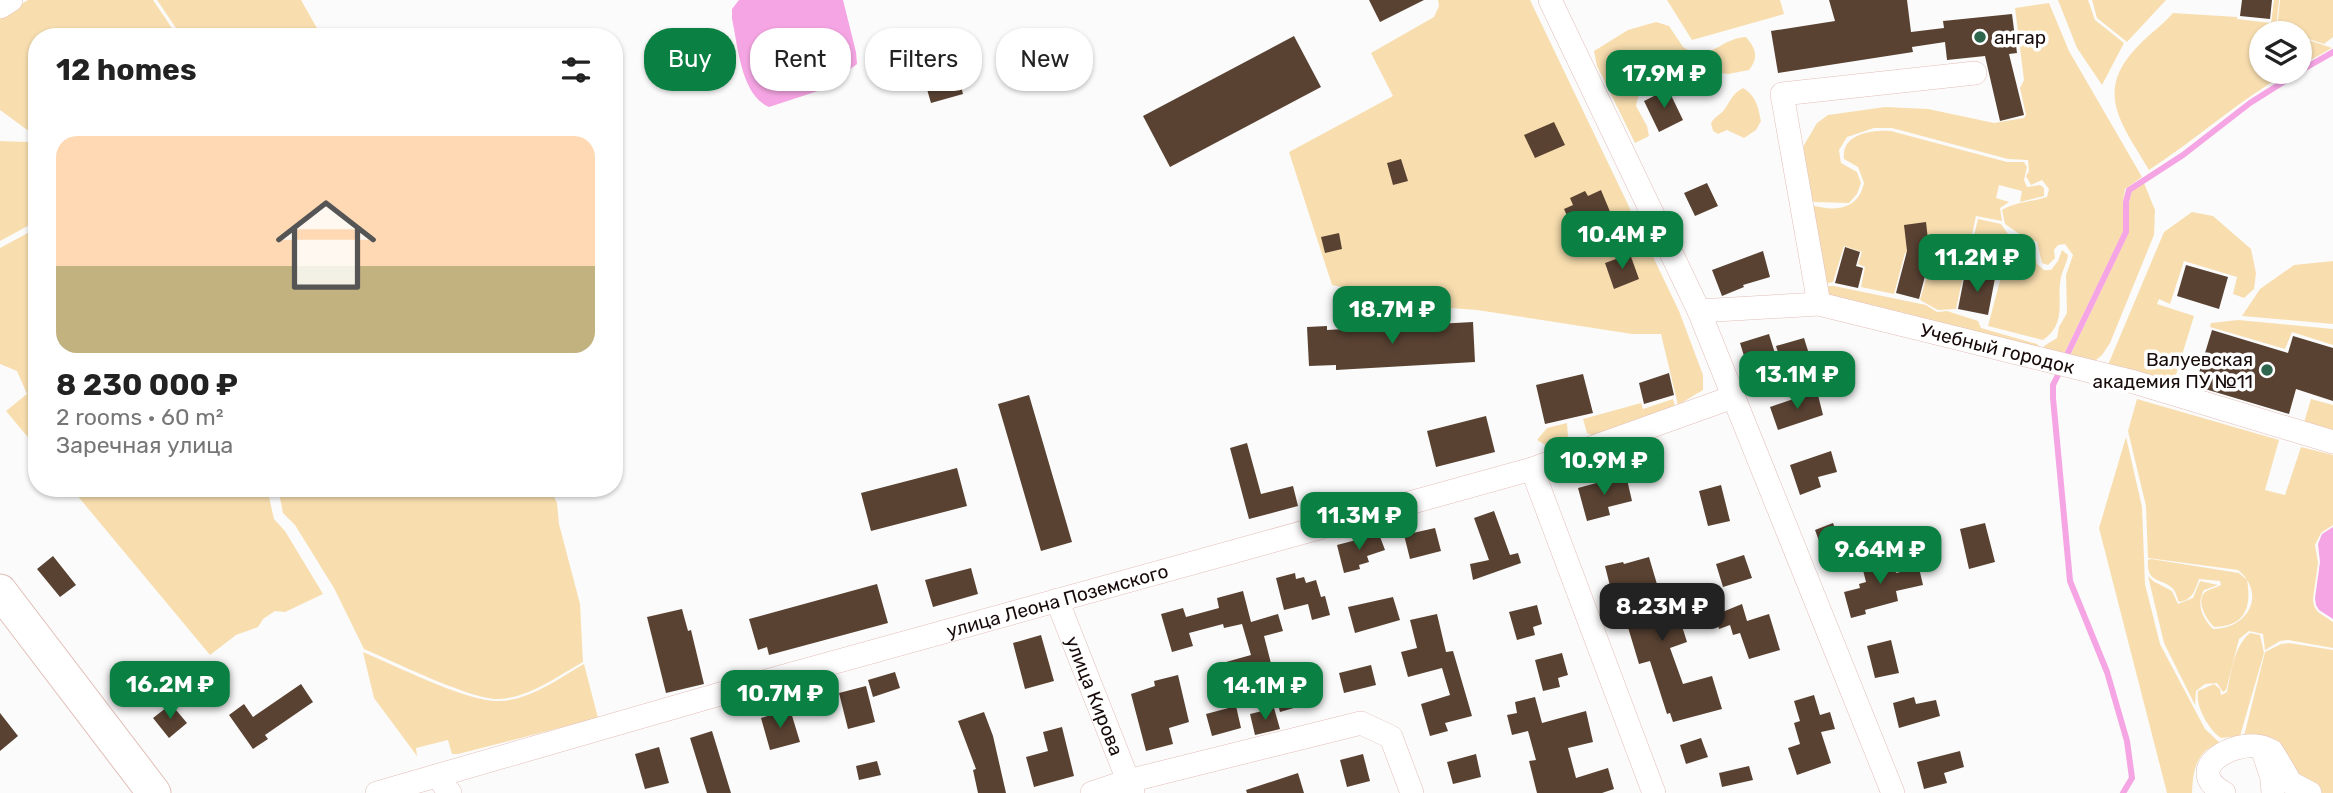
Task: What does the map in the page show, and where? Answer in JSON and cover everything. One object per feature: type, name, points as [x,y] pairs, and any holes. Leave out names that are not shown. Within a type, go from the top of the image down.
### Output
[{"type":"highway","points":[[0,591],[154,793]]},
{"type":"street","points":[[0,7],[11,0]]},
{"type":"street","points":[[1550,0],[1699,311],[1893,793]]},
{"type":"street","points":[[1819,304],[1782,94],[1975,72]]},
{"type":"street","name":"Учебный городок","points":[[1699,311],[1819,304],[2101,376],[2134,382],[2333,442]]},
{"type":"street","name":"улица Леона Поземского","points":[[377,793],[443,785],[747,686],[1532,469],[1733,397]]},
{"type":"street","points":[[1532,469],[1654,793]]},
{"type":"street","name":"улица Кирова","points":[[1057,600],[1131,787]]},
{"type":"street","points":[[1092,793],[1131,787],[1361,723],[1391,737],[1412,793]]},
{"type":"street","points":[[2194,793],[2198,762],[2206,752],[2226,742],[2245,738],[2259,746],[2267,759],[2272,778],[2292,790]]},
{"type":"street","points":[[2224,793],[2215,788],[2209,780],[2207,769],[2214,759],[2239,748],[2259,746]]},
{"type":"shaded area","points":[[28,0],[153,0],[172,28],[28,28],[28,130],[0,110],[0,17]]},
{"type":"shaded area","points":[[157,0],[301,0],[317,28],[176,28]]},
{"type":"shaded area","points":[[739,0],[843,0],[850,28],[750,28],[750,88],[739,56],[732,9]]},
{"type":"shaded area","points":[[1438,0],[1530,0],[1679,311],[1703,375],[1703,390],[1678,405],[1661,334],[1632,334],[1477,310],[1344,300],[1346,288],[1332,285],[1289,152],[1393,96],[1371,53],[1434,17],[1439,6]]},
{"type":"shaded area","points":[[1667,0],[1780,0],[1784,14],[1692,40]]},
{"type":"shaded area","points":[[2058,0],[2088,0],[2095,20],[2124,43],[2102,85],[2077,48]]},
{"type":"shaded area","points":[[2092,0],[2166,0],[2127,42],[2097,18]]},
{"type":"shaded area","points":[[2274,0],[2279,0],[2277,21],[2271,21]]},
{"type":"shaded area","points":[[2280,0],[2333,0],[2333,37],[2324,44],[2312,40],[2312,21],[2278,21]]},
{"type":"shaded area","points":[[2049,3],[2069,51],[2142,177],[2125,189],[2123,232],[2061,360],[2044,355],[2044,346],[2057,338],[2059,327],[2067,313],[2066,275],[2073,255],[2065,244],[2058,245],[2054,250],[2055,258],[2048,265],[2042,263],[2037,242],[2005,224],[2002,210],[2047,197],[2049,189],[2042,180],[2031,185],[2026,176],[2029,171],[2028,160],[2008,159],[1892,128],[1874,128],[1847,137],[1839,150],[1841,163],[1857,172],[1861,183],[1857,194],[1849,203],[1814,202],[1806,194],[1801,160],[1804,145],[1817,123],[1828,115],[1885,107],[1928,109],[1994,123],[2024,118],[2026,115],[2020,88],[2024,80],[2015,8]]},
{"type":"shaded area","points":[[2173,13],[2254,21],[2249,21],[2249,84],[2270,84],[2149,170],[2116,108],[2117,78],[2124,63]]},
{"type":"shaded area","points":[[1656,22],[1669,26],[1683,47],[1696,55],[1746,37],[1754,49],[1755,57],[1749,70],[1728,74],[1705,73],[1695,87],[1688,89],[1660,75],[1656,76],[1638,97],[1636,106],[1647,126],[1649,136],[1635,143],[1597,66],[1594,51],[1628,30]]},
{"type":"shaded area","points":[[851,32],[856,52],[857,64],[851,69]]},
{"type":"shaded area","points":[[2312,41],[2332,48],[2312,59]]},
{"type":"shaded area","points":[[1743,88],[1751,94],[1757,106],[1761,121],[1756,130],[1744,138],[1727,130],[1718,134],[1713,131],[1711,123]]},
{"type":"shaded area","points":[[752,91],[818,91],[769,107]]},
{"type":"shaded area","points":[[1891,131],[2007,162],[2024,162],[2027,167],[2024,180],[2027,187],[2040,185],[2044,188],[2044,196],[2020,202],[2022,191],[1999,185],[1996,198],[2009,202],[2000,208],[2002,221],[1976,216],[1956,309],[1938,310],[1920,300],[1931,261],[1905,253],[1894,294],[1861,287],[1865,267],[1858,264],[1862,252],[1844,246],[1833,282],[1818,285],[1812,205],[1837,208],[1857,199],[1864,183],[1858,167],[1844,159],[1847,144],[1859,135]]},
{"type":"shaded area","points":[[0,141],[28,142],[28,226],[0,241]]},
{"type":"shaded area","points":[[2144,183],[2155,210],[2154,235],[2110,343],[2102,355],[2089,366],[2067,362],[2129,232],[2129,202],[2132,190]]},
{"type":"shaded area","points":[[2192,212],[2213,216],[2251,249],[2256,273],[2254,289],[2244,298],[2233,294],[2237,277],[2184,261],[2170,304],[2159,299],[2157,304],[2194,316],[2171,391],[2105,372],[2164,232]]},
{"type":"shaded area","points":[[1978,219],[2001,224],[2008,234],[2032,244],[2037,264],[2044,270],[2051,270],[2062,250],[2068,255],[2061,277],[2056,326],[2043,340],[1988,326],[2001,277],[1966,268]]},
{"type":"shaded area","points":[[28,233],[28,437],[6,411],[27,394],[17,371],[0,364],[0,248]]},
{"type":"shaded area","points":[[2333,261],[2333,324],[2242,316],[2260,289],[2294,265]]},
{"type":"shaded area","points":[[1824,286],[1926,305],[1937,312],[1947,311],[1978,321],[1981,328],[2037,344],[2042,349],[1825,298]]},
{"type":"shaded area","points":[[2238,320],[2333,329],[2333,345],[2292,332],[2285,349],[2210,327],[2211,323]]},
{"type":"shaded area","points":[[1673,399],[1675,406],[1596,437],[1587,433],[1583,419],[1641,403],[1643,409]]},
{"type":"shaded area","points":[[2137,399],[2279,440],[2265,490],[2285,495],[2301,447],[2333,455],[2333,525],[2321,533],[2315,545],[2318,563],[2313,599],[2318,612],[2333,622],[2333,648],[2288,640],[2280,641],[2265,650],[2263,634],[2249,631],[2239,639],[2226,690],[2223,692],[2217,683],[2205,684],[2196,691],[2195,705],[2164,643],[2148,576],[2172,591],[2178,604],[2193,598],[2200,581],[2218,585],[2204,590],[2200,600],[2203,616],[2213,629],[2236,623],[2244,617],[2250,608],[2251,589],[2247,579],[2238,570],[2148,558],[2146,506],[2128,431]]},
{"type":"shaded area","points":[[2311,399],[2333,405],[2333,434],[2303,426]]},
{"type":"shaded area","points":[[1567,423],[1568,437],[1561,443],[1549,447],[1537,440],[1547,428]]},
{"type":"shaded area","points":[[2126,437],[2142,507],[2145,584],[2160,644],[2205,729],[2220,743],[2206,751],[2197,762],[2192,793],[2167,793],[2099,528]]},
{"type":"shaded area","points":[[78,497],[269,497],[274,519],[285,531],[323,594],[285,612],[275,611],[263,619],[258,627],[236,635],[210,655]]},
{"type":"shaded area","points":[[280,497],[554,497],[580,604],[583,662],[533,690],[500,699],[471,694],[364,649],[334,588],[295,525],[283,513]]},
{"type":"shaded area","points":[[2333,527],[2333,619],[2319,610],[2315,598],[2320,562],[2318,544],[2322,534]]},
{"type":"shaded area","points":[[2148,560],[2239,573],[2247,580],[2248,599],[2244,614],[2233,623],[2214,627],[2201,602],[2204,593],[2221,585],[2220,581],[2199,579],[2190,597],[2179,602],[2170,586],[2152,577],[2148,568]]},
{"type":"shaded area","points":[[2250,633],[2260,635],[2264,653],[2240,736],[2221,738],[2204,717],[2198,691],[2214,684],[2220,689],[2221,695],[2227,692],[2237,652]]},
{"type":"shaded area","points":[[2289,643],[2333,650],[2333,793],[2314,793],[2244,736],[2265,652]]},
{"type":"shaded area","points":[[363,652],[451,690],[500,701],[533,693],[584,664],[598,718],[458,754],[452,754],[448,740],[416,748],[417,756],[374,698]]},
{"type":"building","points":[[1369,0],[1424,0],[1380,22]]},
{"type":"building","points":[[1829,0],[1907,0],[1911,32],[1944,28],[1943,21],[2012,14],[2017,53],[2009,54],[2024,115],[2000,121],[1985,56],[1947,60],[1945,42],[1912,47],[1913,52],[1778,73],[1771,31],[1835,21]]},
{"type":"building","points":[[2242,0],[2272,0],[2270,19],[2240,16]]},
{"type":"building","points":[[1294,36],[1321,87],[1170,167],[1143,116]]},
{"type":"building","points":[[1668,89],[1683,120],[1659,132],[1644,101]]},
{"type":"building","points":[[928,91],[962,91],[963,94],[931,103]]},
{"type":"building","points":[[1554,122],[1565,145],[1535,158],[1524,135]]},
{"type":"building","points":[[1401,159],[1408,181],[1393,185],[1387,163]]},
{"type":"building","points":[[1707,183],[1718,206],[1695,216],[1684,193]]},
{"type":"building","points":[[1601,190],[1611,214],[1574,231],[1564,209],[1573,205],[1570,198],[1585,191],[1588,196]]},
{"type":"building","points":[[1926,222],[1930,257],[1919,299],[1896,293],[1907,251],[1904,225]]},
{"type":"building","points":[[1339,233],[1342,249],[1325,253],[1321,237]]},
{"type":"building","points":[[1845,247],[1860,252],[1856,266],[1863,268],[1858,288],[1835,283]]},
{"type":"building","points":[[1763,251],[1770,277],[1743,285],[1744,287],[1722,296],[1712,270]]},
{"type":"building","points":[[1630,254],[1639,279],[1614,289],[1605,263]]},
{"type":"building","points":[[2186,265],[2228,277],[2219,309],[2177,296]]},
{"type":"building","points":[[1965,273],[1995,278],[1988,315],[1958,309]]},
{"type":"building","points":[[1473,322],[1475,362],[1336,370],[1336,365],[1309,366],[1307,327],[1327,326],[1327,330]]},
{"type":"building","name":"Валуевская академия ПУ №11","points":[[2212,330],[2288,353],[2293,336],[2333,348],[2333,401],[2296,389],[2289,414],[2195,386]]},
{"type":"building","points":[[1769,334],[1777,360],[1748,369],[1740,343]]},
{"type":"building","points":[[1804,338],[1809,354],[1781,362],[1776,346]]},
{"type":"building","points":[[1669,373],[1674,395],[1644,404],[1639,383]]},
{"type":"building","points":[[1583,374],[1593,413],[1545,424],[1536,385]]},
{"type":"building","points":[[1817,391],[1823,415],[1778,430],[1770,407]]},
{"type":"building","points":[[1029,395],[1072,542],[1041,551],[998,404]]},
{"type":"building","points":[[1486,416],[1495,452],[1436,467],[1427,431]]},
{"type":"building","points":[[1247,443],[1261,494],[1293,486],[1298,506],[1249,519],[1230,448]]},
{"type":"building","points":[[1831,451],[1837,472],[1818,477],[1821,487],[1800,495],[1790,465]]},
{"type":"building","points":[[957,468],[967,506],[871,531],[861,493]]},
{"type":"building","points":[[1626,475],[1632,501],[1608,507],[1610,515],[1587,521],[1578,488]]},
{"type":"building","points":[[1721,485],[1730,521],[1708,526],[1699,491]]},
{"type":"building","points":[[1494,511],[1510,555],[1518,553],[1521,563],[1473,580],[1470,564],[1489,560],[1474,518]]},
{"type":"building","points":[[1833,523],[1843,550],[1825,557],[1815,530]]},
{"type":"building","points":[[1985,523],[1995,562],[1969,569],[1960,529]]},
{"type":"building","points":[[1435,528],[1441,551],[1410,559],[1404,535]]},
{"type":"building","points":[[1379,534],[1385,550],[1367,556],[1369,562],[1359,565],[1360,569],[1344,573],[1337,545]]},
{"type":"building","points":[[1744,555],[1752,578],[1723,587],[1716,564]]},
{"type":"building","points":[[1892,555],[1896,573],[1919,568],[1923,585],[1896,591],[1898,601],[1865,610],[1866,614],[1851,618],[1844,592],[1860,588],[1859,584],[1866,582],[1861,562]]},
{"type":"building","points":[[53,556],[76,585],[60,597],[37,569]]},
{"type":"building","points":[[1649,557],[1664,608],[1675,604],[1687,642],[1670,648],[1683,684],[1712,676],[1722,709],[1673,722],[1670,713],[1667,714],[1650,661],[1639,664],[1627,624],[1650,617],[1640,587],[1612,594],[1605,566]]},
{"type":"building","points":[[971,568],[978,594],[933,607],[925,580]]},
{"type":"building","points":[[1295,573],[1296,579],[1304,577],[1306,583],[1316,580],[1321,597],[1325,596],[1330,615],[1312,620],[1308,604],[1284,610],[1276,578]]},
{"type":"building","points":[[877,584],[888,623],[769,655],[767,647],[758,650],[749,619]]},
{"type":"building","points":[[1243,591],[1251,622],[1278,614],[1283,631],[1264,636],[1274,675],[1234,687],[1226,662],[1251,655],[1242,624],[1224,628],[1223,624],[1189,633],[1193,646],[1172,652],[1161,614],[1183,608],[1186,617],[1219,608],[1217,598]]},
{"type":"building","points":[[1393,597],[1400,620],[1355,633],[1348,607]]},
{"type":"building","points":[[1742,604],[1747,621],[1769,614],[1780,650],[1749,659],[1740,633],[1733,635],[1730,625],[1719,629],[1715,615]]},
{"type":"building","points":[[1537,605],[1542,624],[1533,627],[1535,635],[1517,640],[1509,612]]},
{"type":"building","points":[[682,609],[688,631],[691,630],[704,684],[666,693],[647,617]]},
{"type":"building","points":[[1437,614],[1446,652],[1453,651],[1472,716],[1445,723],[1448,731],[1430,736],[1421,704],[1450,695],[1442,668],[1408,677],[1401,652],[1417,648],[1410,620]]},
{"type":"building","points":[[1041,635],[1054,681],[1025,689],[1013,643]]},
{"type":"building","points":[[1891,640],[1899,673],[1875,678],[1867,646]]},
{"type":"building","points":[[1562,653],[1568,675],[1558,678],[1560,687],[1543,691],[1535,660]]},
{"type":"building","points":[[1371,665],[1376,685],[1344,693],[1339,673]]},
{"type":"building","points":[[895,672],[900,688],[873,697],[868,680]]},
{"type":"building","points":[[1178,675],[1189,722],[1169,728],[1173,744],[1146,751],[1131,694],[1155,686],[1154,681]]},
{"type":"building","points":[[1308,680],[1314,702],[1280,712],[1274,690]]},
{"type":"building","points":[[301,684],[313,702],[265,735],[268,739],[253,749],[229,715],[244,704],[253,717]]},
{"type":"building","points":[[866,686],[875,722],[848,729],[839,693]]},
{"type":"building","points":[[1814,695],[1820,715],[1830,712],[1835,729],[1821,732],[1831,763],[1797,775],[1788,748],[1800,744],[1794,723],[1800,721],[1794,701]]},
{"type":"building","points":[[1535,697],[1542,723],[1586,711],[1593,742],[1568,748],[1576,778],[1608,768],[1614,789],[1602,793],[1537,793],[1529,761],[1536,760],[1528,731],[1512,735],[1507,715],[1517,713],[1515,702]]},
{"type":"building","points":[[1914,697],[1916,704],[1936,700],[1940,716],[1899,728],[1893,703]]},
{"type":"building","points":[[171,704],[187,723],[169,738],[153,718]]},
{"type":"building","points":[[1236,706],[1241,728],[1212,736],[1206,714]]},
{"type":"building","points":[[1274,708],[1280,729],[1255,735],[1250,714]]},
{"type":"building","points":[[790,709],[800,742],[770,750],[761,718]]},
{"type":"building","points":[[984,712],[993,736],[1006,793],[978,793],[973,770],[976,769],[958,721]]},
{"type":"building","points":[[0,713],[18,736],[0,751]]},
{"type":"building","points":[[1062,727],[1074,776],[1034,787],[1026,757],[1048,751],[1043,732]]},
{"type":"building","points":[[712,731],[731,793],[707,793],[690,738]]},
{"type":"building","points":[[1701,738],[1708,757],[1686,764],[1680,745]]},
{"type":"building","points":[[659,747],[669,783],[645,789],[635,754]]},
{"type":"building","points":[[1960,751],[1964,767],[1944,773],[1947,783],[1924,789],[1917,762]]},
{"type":"building","points":[[1363,754],[1370,781],[1347,787],[1340,760]]},
{"type":"building","points":[[1476,754],[1481,777],[1453,784],[1447,762]]},
{"type":"building","points":[[877,761],[881,775],[859,780],[856,766]]},
{"type":"building","points":[[1749,766],[1753,780],[1722,787],[1719,773]]},
{"type":"building","points":[[1298,773],[1304,793],[1247,793],[1246,790]]},
{"type":"waterway","points":[[2312,64],[2333,52]]},
{"type":"waterway","points":[[2065,359],[2126,232],[2126,202],[2129,190],[2183,155],[2250,103],[2280,84]]},
{"type":"waterway","points":[[2061,369],[2053,385],[2053,398],[2070,581],[2107,672],[2127,741],[2132,778],[2123,793]]},
{"type":"place","name":"ангар","points":[[1980,37]]},
{"type":"place","name":"Валуевская академия ПУ №11","points":[[2267,370]]}]
